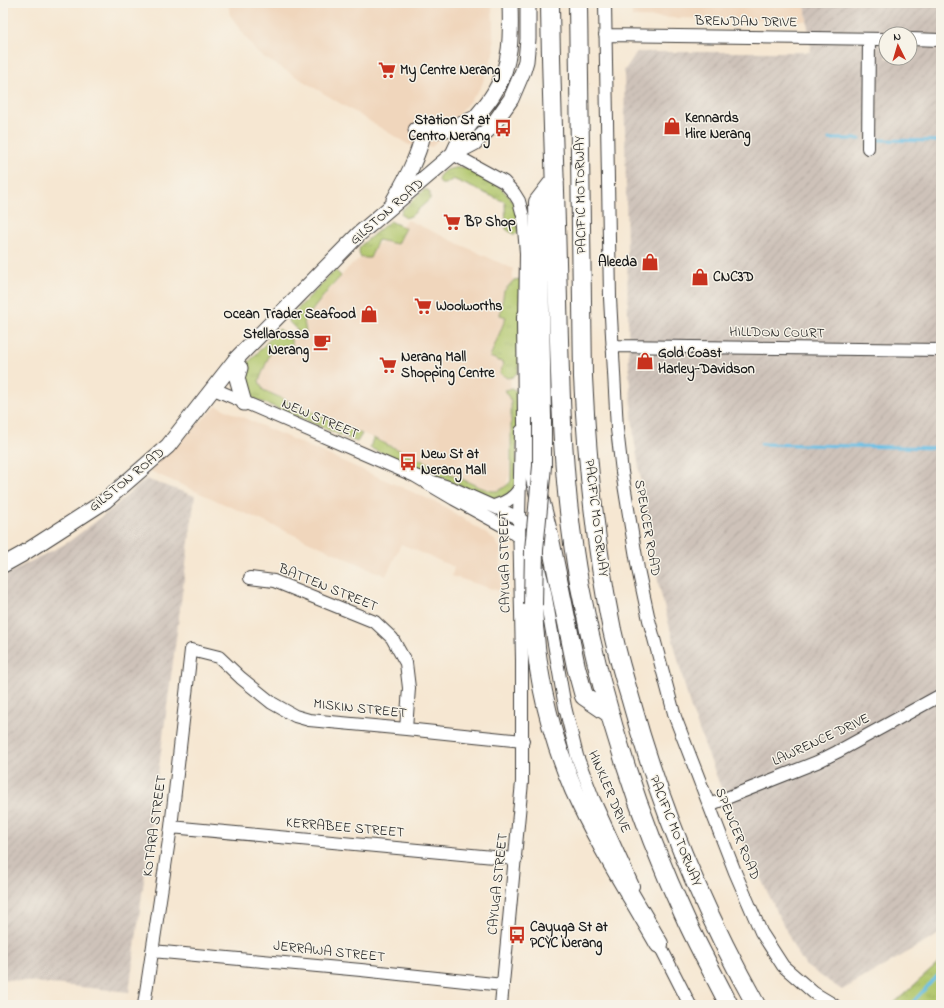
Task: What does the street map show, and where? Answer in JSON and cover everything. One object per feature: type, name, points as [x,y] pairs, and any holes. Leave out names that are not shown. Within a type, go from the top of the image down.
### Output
[{"type":"highway","name":"PACIFIC MOTORWAY","points":[[550,3],[560,383],[564,465],[580,584],[597,668],[609,713],[637,801],[686,921],[729,1005]]},
{"type":"highway","name":"PACIFIC MOTORWAY","points":[[578,3],[583,377],[585,421],[591,495],[599,554],[611,622],[632,706],[658,792],[714,926],[756,1005]]},
{"type":"highway","points":[[555,180],[538,202],[542,466],[533,556],[534,637],[550,717],[568,773],[590,822],[659,944]]},
{"type":"highway","points":[[526,317],[527,423],[530,453],[536,486],[550,538],[576,667],[584,696],[609,713]]},
{"type":"main road","points":[[453,154],[465,131],[496,91],[509,58],[511,44],[510,3]]},
{"type":"main road","points":[[453,154],[474,143],[486,132],[502,113],[515,92],[523,71],[527,50],[528,3]]},
{"type":"main road","points":[[389,209],[406,178],[416,155],[419,132],[448,130],[476,118]]},
{"type":"main road","name":"GILSTON ROAD","points":[[3,565],[22,555],[105,501],[168,446],[244,351],[359,234],[453,154]]},
{"type":"main road","name":"GILSTON ROAD","points":[[214,389],[240,368],[281,322],[322,272]]},
{"type":"main road","points":[[240,368],[237,378],[244,403]]},
{"type":"street","name":"SPENCER ROAD","points":[[605,3],[612,346],[617,429],[622,472],[638,569],[649,620],[675,717],[735,872],[761,932],[783,966],[814,994],[834,1005]]},
{"type":"street","name":"BRENDAN DRIVE","points":[[605,35],[878,39]]},
{"type":"street","points":[[868,148],[869,39]]},
{"type":"street","points":[[918,40],[941,40]]},
{"type":"street","name":"CAYUGA STREET","points":[[453,154],[507,184],[514,193],[519,201],[523,216],[526,253],[526,317],[522,383],[519,518],[523,741],[522,794],[502,1005]]},
{"type":"street","name":"HILLDON COURT","points":[[612,346],[941,350]]},
{"type":"street","name":"NEW STREET","points":[[214,389],[415,476],[454,489],[519,518]]},
{"type":"street","name":"NEW STREET","points":[[415,476],[519,536]]},
{"type":"street","points":[[494,506],[511,498],[520,488]]},
{"type":"street","name":"HINKLER DRIVE","points":[[519,518],[528,525],[537,538],[542,576],[565,707],[577,756],[593,798],[659,944],[690,1005]]},
{"type":"street","name":"HINKLER DRIVE","points":[[519,536],[529,547],[542,576]]},
{"type":"street","name":"BATTEN STREET","points":[[250,578],[274,581],[375,622],[392,638],[406,663],[409,688],[406,729]]},
{"type":"street","name":"MISKIN STREET","points":[[191,650],[219,657],[241,678],[272,703],[295,716],[309,720],[327,723],[406,729],[523,741]]},
{"type":"street","name":"KOTARA STREET","points":[[144,1005],[171,827],[191,650]]},
{"type":"street","name":"LAWRENCE DRIVE","points":[[709,804],[824,759],[941,694]]},
{"type":"street","name":"KERRABEE STREET","points":[[171,827],[516,859]]},
{"type":"street","name":"JERRAWA STREET","points":[[152,951],[503,985]]},
{"type":"shaded area","name":"My Centre Nerang","points":[[228,3],[492,3],[494,52],[481,87],[432,147],[409,145],[257,53],[230,15]]},
{"type":"shaded area","points":[[625,3],[805,3],[807,21],[632,17],[632,8],[625,7]]},
{"type":"shaded area","points":[[805,3],[941,3],[941,933],[842,990],[806,966],[795,949],[735,825],[690,706],[659,586],[634,439],[629,373],[624,71],[637,52],[811,52]]},
{"type":"shaded area","name":"Nerang Mall Shopping Centre","points":[[408,220],[513,269],[509,475],[506,486],[497,491],[493,492],[477,486],[373,438],[263,390],[259,381],[273,346],[281,349],[348,268]]},
{"type":"shaded area","points":[[217,406],[442,505],[494,539],[500,548],[502,592],[452,576],[454,567],[401,544],[386,576],[148,470]]},
{"type":"shaded area","points":[[146,479],[195,496],[129,992],[3,979],[3,576],[67,543],[106,514]]},
{"type":"green space","points":[[462,167],[478,173],[494,183],[507,195],[517,212],[518,232],[516,234],[513,234],[506,229],[505,202],[453,179],[446,184],[441,184],[438,180],[441,173],[444,171]]},
{"type":"green space","points":[[424,190],[428,190],[430,193],[430,199],[411,216],[405,218],[401,214],[402,210]]},
{"type":"green space","points":[[390,221],[405,228],[397,244],[378,240],[370,258],[360,256],[360,246]]},
{"type":"green space","points":[[335,270],[341,276],[304,321],[306,333],[302,340],[298,331],[289,322],[290,317]]},
{"type":"green space","points":[[521,279],[518,372],[513,377],[507,378],[500,373],[504,363],[490,357],[506,317],[500,315],[504,291],[514,280]]},
{"type":"green space","points":[[279,329],[290,337],[293,348],[283,345],[281,349],[273,346],[259,381],[263,390],[362,434],[357,442],[255,399],[248,394],[242,374],[248,363]]},
{"type":"green space","points":[[513,389],[518,392],[516,482],[513,490],[501,498],[492,499],[370,448],[373,438],[487,490],[495,491],[502,489],[511,481],[511,402],[505,390]]},
{"type":"green space","points":[[941,961],[941,1005],[892,1005]]},
{"type":"waterway","points":[[829,139],[860,139]]},
{"type":"waterway","points":[[877,140],[941,141]]},
{"type":"waterway","points":[[761,444],[941,448]]},
{"type":"waterway","points":[[910,1005],[941,972]]},
{"type":"place","name":"My Centre Nerang","points":[[387,70]]},
{"type":"place","name":"Kennards Hire Nerang","points":[[672,126]]},
{"type":"place","name":"Station St at Centro Nerang","points":[[503,128]]},
{"type":"place","name":"BP Shop","points":[[452,222]]},
{"type":"place","name":"Aleeda","points":[[650,262]]},
{"type":"place","name":"CNC3D","points":[[700,277]]},
{"type":"place","name":"Woolworths","points":[[423,306]]},
{"type":"place","name":"Ocean Trader Seafood","points":[[369,314]]},
{"type":"place","name":"Stellarossa Nerang","points":[[322,342]]},
{"type":"place","name":"Gold Coast Harley-Davidson","points":[[645,361]]},
{"type":"place","name":"Nerang Mall Shopping Centre","points":[[388,365]]},
{"type":"place","name":"New St at Nerang Mall","points":[[408,462]]},
{"type":"place","name":"Cayuga St at PCYC Nerang","points":[[517,935]]}]
